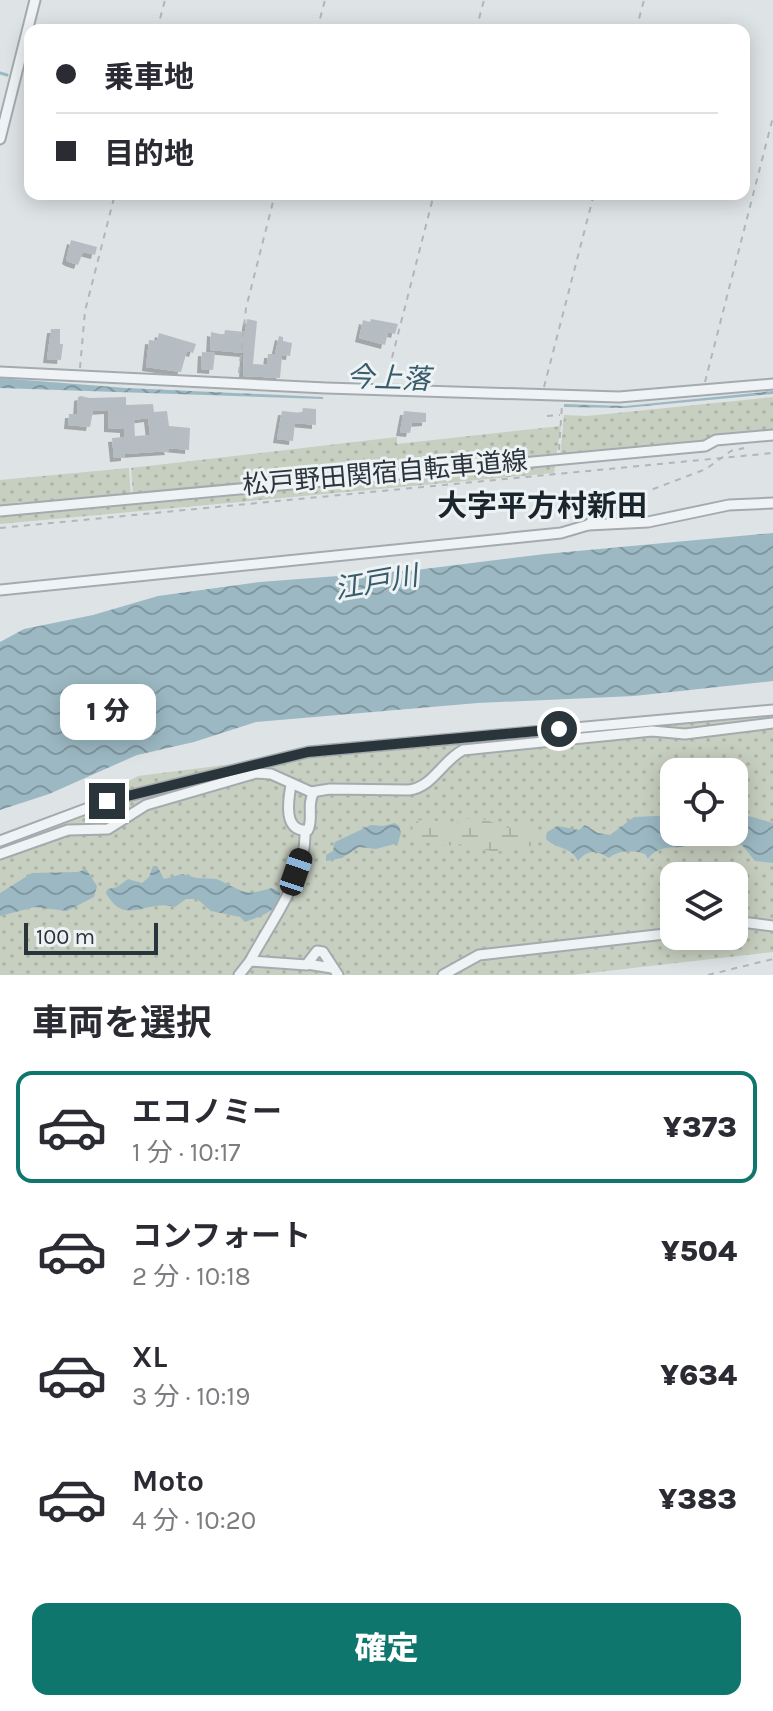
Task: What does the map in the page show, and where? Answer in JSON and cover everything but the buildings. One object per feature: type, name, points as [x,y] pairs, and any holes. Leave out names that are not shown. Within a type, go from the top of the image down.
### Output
[{"type":"street","points":[[29,24],[35,0]]},
{"type":"street","points":[[0,139],[24,44]]},
{"type":"street","points":[[0,372],[238,385],[619,397],[773,384]]},
{"type":"street","points":[[0,511],[705,446],[716,440],[773,435]]},
{"type":"street","points":[[0,590],[561,533],[588,525],[648,522],[729,505],[773,503]]},
{"type":"street","points":[[588,525],[611,506]]},
{"type":"street","points":[[0,841],[107,801],[324,749],[773,710]]},
{"type":"street","points":[[0,854],[68,830],[108,829],[146,805],[256,773],[271,774],[314,792],[330,789],[419,789],[463,750],[652,731],[685,734],[773,723]]},
{"type":"street","points":[[280,758],[288,783],[289,817],[295,828],[305,831]]},
{"type":"street","points":[[239,975],[285,904],[303,854],[305,831],[311,824],[308,803],[314,792]]},
{"type":"street","points":[[748,923],[773,926]]},
{"type":"street","points":[[443,975],[479,955],[660,935]]},
{"type":"street","points":[[307,965],[317,951],[327,956],[335,972]]},
{"type":"street","points":[[250,961],[307,965],[335,972]]},
{"type":"path","points":[[159,24],[165,0]]},
{"type":"path","points":[[319,24],[325,0]]},
{"type":"path","points":[[478,24],[484,0]]},
{"type":"path","points":[[638,24],[644,0]]},
{"type":"path","points":[[703,391],[773,117]]},
{"type":"path","points":[[79,377],[85,311],[113,200]]},
{"type":"path","points":[[238,385],[246,308],[273,200]]},
{"type":"path","points":[[384,390],[432,200]]},
{"type":"path","points":[[542,395],[592,200]]},
{"type":"path","points":[[563,400],[563,427]]},
{"type":"path","points":[[547,416],[561,414]]},
{"type":"path","points":[[611,506],[706,469],[731,451],[754,445]]},
{"type":"path","name":"松戸野田関宿自転車道線","points":[[0,528],[773,453]]},
{"type":"path","points":[[708,975],[773,959]]},
{"type":"green space","points":[[773,397],[773,431],[705,445],[560,458],[564,415],[587,416]]},
{"type":"green space","points":[[561,426],[556,458],[503,462],[497,457],[469,459],[461,467],[133,496],[131,468],[397,437],[397,444]]},
{"type":"green space","points":[[556,462],[554,473],[0,524],[0,513]]},
{"type":"green space","points":[[129,468],[131,497],[60,503],[19,502],[0,509],[0,480]]},
{"type":"green space","points":[[773,706],[773,952],[572,975],[0,975],[0,852],[138,776],[288,757]]},
{"type":"green space","points":[[477,818],[504,829],[527,825],[540,833],[536,844],[495,852],[463,844],[444,846],[440,842],[429,843],[417,839],[412,828],[417,821],[427,819],[446,826]]},
{"type":"water","points":[[0,378],[126,388],[323,397],[323,399],[0,388]]},
{"type":"water","points":[[773,391],[773,394],[625,408],[564,407],[564,404],[625,406]]},
{"type":"water","name":"江戸川","points":[[773,533],[773,681],[634,696],[478,703],[256,722],[194,742],[137,755],[49,794],[0,810],[0,642],[24,629],[93,615],[158,596],[260,582],[416,570],[545,554]]},
{"type":"water","points":[[660,816],[660,846],[684,846],[658,850],[648,859],[645,854],[635,852],[622,852],[609,858],[592,852],[578,861],[572,853],[546,839],[547,832],[558,826],[579,830],[585,825],[598,833],[610,835],[634,817]]},
{"type":"water","points":[[748,816],[773,823],[773,863],[755,861],[743,846],[748,846]]},
{"type":"water","points":[[395,823],[401,833],[398,843],[376,849],[359,847],[342,858],[326,861],[326,855],[333,851],[335,842],[371,825]]},
{"type":"water","points":[[153,866],[157,866],[164,879],[182,874],[217,879],[252,893],[272,888],[280,892],[279,898],[269,912],[245,922],[240,917],[211,911],[197,899],[186,899],[175,907],[165,905],[138,910],[121,909],[113,903],[106,893],[108,889],[128,879],[142,883],[149,877]]},
{"type":"water","points":[[86,869],[97,886],[94,897],[67,911],[35,907],[0,916],[0,893],[32,873],[78,872]]},
{"type":"waterway","points":[[0,73],[7,75]]},
{"type":"district","name":"大字平方村新田","points":[[542,506]]},
{"type":"route","points":[[107,801],[324,749],[559,729]]},
{"type":"water label","name":"今上落","points":[[388,378]]}]
